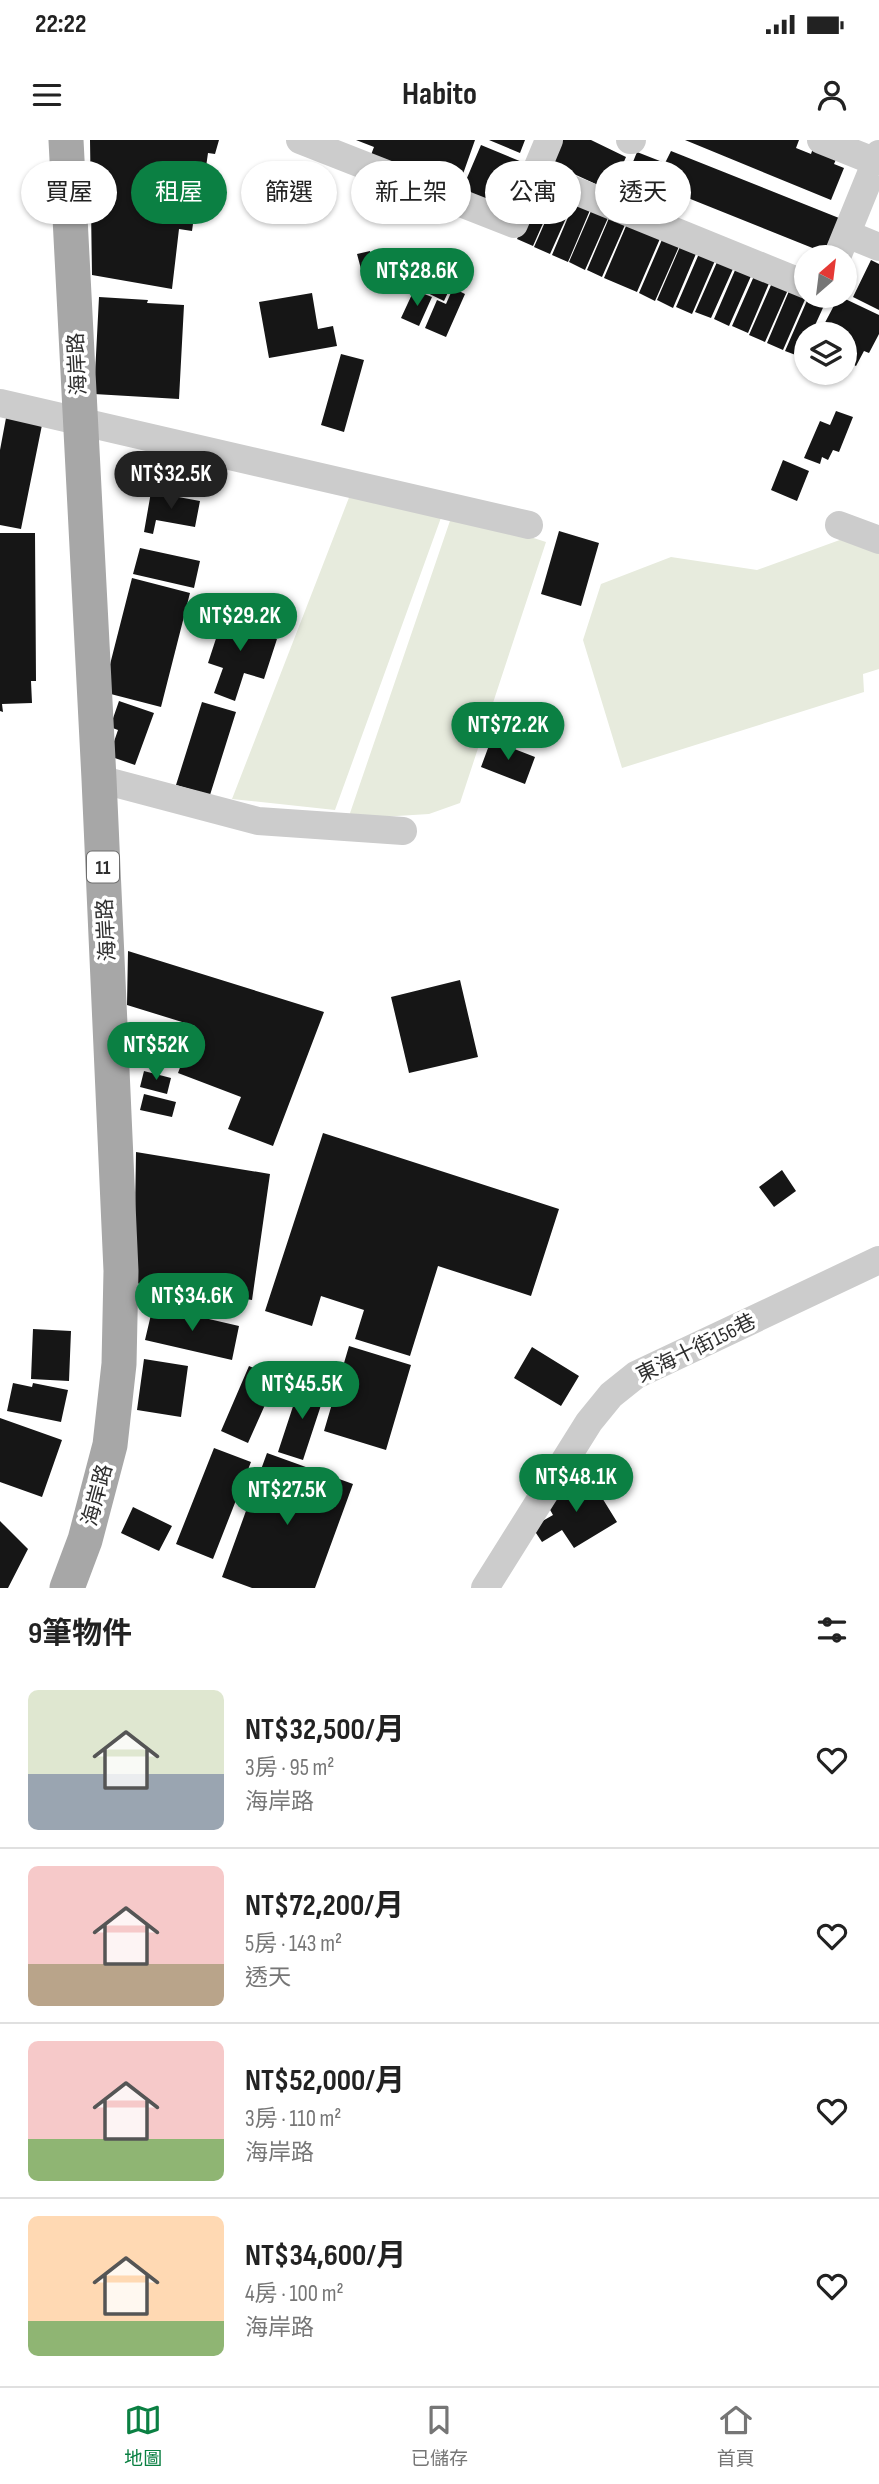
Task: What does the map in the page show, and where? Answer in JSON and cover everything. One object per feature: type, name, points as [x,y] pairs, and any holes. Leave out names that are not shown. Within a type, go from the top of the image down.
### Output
[{"type":"main road","name":"海岸路","points":[[66,140],[121,1271],[120,1364],[110,1445],[85,1540],[67,1588]]},
{"type":"street","points":[[300,140],[485,213]]},
{"type":"street","points":[[540,161],[549,140]]},
{"type":"street","points":[[821,140],[877,158],[842,245]]},
{"type":"street","points":[[581,193],[794,280]]},
{"type":"street","points":[[858,246],[879,247]]},
{"type":"street","points":[[0,403],[529,525]]},
{"type":"street","points":[[839,525],[879,540]]},
{"type":"street","points":[[99,779],[258,821],[403,831]]},
{"type":"street","name":"東海十街156巷","points":[[485,1588],[589,1422],[611,1395],[636,1375],[879,1260]]},
{"type":"shaded area","points":[[350,495],[442,515],[335,810],[232,799]]},
{"type":"shaded area","points":[[453,512],[546,542],[460,803],[429,814],[348,819]]},
{"type":"shaded area","points":[[848,537],[879,549],[879,669],[863,674],[864,692],[622,768],[583,640],[601,584],[671,557],[757,570]]},
{"type":"building","points":[[90,140],[219,140],[215,154],[208,153],[207,161],[131,161],[131,224],[193,224],[192,231],[179,229],[172,289],[92,275],[91,224],[117,224],[117,161],[90,161]]},
{"type":"building","points":[[356,140],[475,140],[468,161],[372,161],[369,160],[374,147]]},
{"type":"building","points":[[489,140],[525,140],[520,153]]},
{"type":"building","points":[[561,140],[591,140],[626,157],[624,161],[595,161],[595,184],[581,177],[581,161],[551,161]]},
{"type":"building","points":[[685,140],[799,140],[796,148],[811,154],[814,145],[838,155],[834,164],[844,168],[831,200]]},
{"type":"building","points":[[481,145],[520,161],[485,161],[485,202],[471,196],[471,168]]},
{"type":"building","points":[[671,151],[839,218],[828,245],[805,245],[691,199],[691,161],[666,161]]},
{"type":"building","points":[[637,152],[660,161],[633,161]]},
{"type":"building","points":[[581,198],[593,203],[568,262],[552,255],[565,224],[581,224]]},
{"type":"building","points":[[595,204],[595,224],[605,224],[585,270],[569,262]]},
{"type":"building","points":[[524,224],[543,224],[533,246],[517,239]]},
{"type":"building","points":[[544,224],[563,224],[550,254],[534,247]]},
{"type":"building","points":[[606,224],[625,224],[602,277],[587,270]]},
{"type":"building","points":[[627,224],[640,224],[662,234],[637,292],[604,278]]},
{"type":"building","points":[[664,235],[681,242],[655,301],[639,293]]},
{"type":"building","points":[[682,242],[698,249],[673,308],[657,300]]},
{"type":"building","points":[[701,249],[717,256],[692,314],[676,307]]},
{"type":"building","points":[[370,251],[374,266],[361,269],[357,254]]},
{"type":"building","points":[[721,253],[737,260],[711,318],[695,312]]},
{"type":"building","points":[[871,260],[879,264],[879,310],[858,300],[858,287]]},
{"type":"building","points":[[739,261],[755,267],[729,326],[714,319]]},
{"type":"building","points":[[758,267],[773,274],[748,333],[732,326]]},
{"type":"building","points":[[421,272],[451,286],[444,301],[415,287]]},
{"type":"building","points":[[775,276],[791,283],[765,342],[749,335]]},
{"type":"building","points":[[792,284],[794,308],[801,308],[783,350],[767,343]]},
{"type":"building","points":[[453,288],[465,294],[446,337],[425,328],[437,300],[446,304]]},
{"type":"building","points":[[414,290],[432,297],[419,326],[401,318]]},
{"type":"building","points":[[312,293],[318,329],[333,326],[337,346],[269,358],[259,302]]},
{"type":"building","points":[[99,297],[184,305],[179,399],[94,394]]},
{"type":"building","points":[[858,305],[879,315],[879,334],[869,353],[864,351],[857,364],[857,322],[825,322],[833,308],[858,308]]},
{"type":"building","points":[[804,308],[823,308],[816,322],[798,322]]},
{"type":"building","points":[[794,330],[794,354],[785,351]]},
{"type":"building","points":[[341,354],[364,360],[344,432],[321,425]]},
{"type":"building","points":[[836,411],[853,417],[839,452],[833,450],[828,460],[822,457],[820,464],[804,458],[820,421],[830,425]]},
{"type":"building","points":[[6,418],[42,425],[21,529],[0,525],[0,450]]},
{"type":"building","points":[[783,460],[809,471],[797,501],[771,490]]},
{"type":"building","points":[[151,492],[200,501],[195,527],[156,520],[153,534],[144,532]]},
{"type":"building","points":[[559,531],[599,543],[581,606],[541,594]]},
{"type":"building","points":[[0,533],[35,533],[36,681],[31,681],[32,703],[2,704],[3,712],[0,711]]},
{"type":"building","points":[[140,548],[200,561],[194,588],[133,574]]},
{"type":"building","points":[[132,578],[190,593],[161,707],[103,692]]},
{"type":"building","points":[[225,611],[261,624],[258,632],[277,639],[264,679],[244,673],[235,701],[214,693],[223,668],[208,663]]},
{"type":"building","points":[[119,701],[154,713],[135,765],[109,756],[118,730],[110,727]]},
{"type":"building","points":[[202,702],[236,712],[210,795],[176,785]]},
{"type":"building","points":[[491,740],[535,757],[525,784],[481,767]]},
{"type":"building","points":[[128,951],[324,1012],[273,1146],[228,1129],[241,1097],[178,1073],[195,1026],[127,1005]]},
{"type":"building","points":[[460,980],[478,1057],[409,1073],[391,997]]},
{"type":"building","points":[[144,1071],[171,1078],[167,1094],[140,1087]]},
{"type":"building","points":[[144,1094],[176,1102],[172,1117],[140,1110]]},
{"type":"building","points":[[323,1133],[559,1209],[531,1296],[438,1266],[410,1356],[355,1339],[364,1310],[321,1296],[312,1326],[265,1311]]},
{"type":"building","points":[[136,1152],[270,1174],[252,1300],[134,1283]]},
{"type":"building","points":[[782,1170],[796,1191],[774,1207],[759,1187]]},
{"type":"building","points":[[153,1306],[239,1326],[232,1360],[145,1340]]},
{"type":"building","points":[[33,1329],[71,1331],[69,1381],[31,1379]]},
{"type":"building","points":[[349,1346],[411,1365],[386,1450],[324,1431]]},
{"type":"building","points":[[532,1347],[579,1376],[561,1406],[514,1378]]},
{"type":"building","points":[[144,1359],[188,1366],[181,1417],[137,1410]]},
{"type":"building","points":[[249,1366],[277,1378],[248,1443],[221,1431]]},
{"type":"building","points":[[301,1382],[326,1390],[303,1460],[278,1452]]},
{"type":"building","points":[[13,1383],[32,1387],[33,1383],[68,1390],[61,1422],[7,1411]]},
{"type":"building","points":[[0,1418],[62,1440],[42,1497],[0,1482]]},
{"type":"building","points":[[214,1448],[251,1462],[213,1559],[176,1544]]},
{"type":"building","points":[[267,1453],[353,1484],[315,1588],[252,1588],[222,1577]]},
{"type":"building","points":[[588,1475],[617,1522],[574,1548],[562,1530],[542,1542],[532,1527],[553,1515],[545,1501]]},
{"type":"building","points":[[133,1507],[172,1526],[159,1551],[121,1533]]},
{"type":"building","points":[[0,1521],[28,1549],[8,1588],[0,1588]]}]
